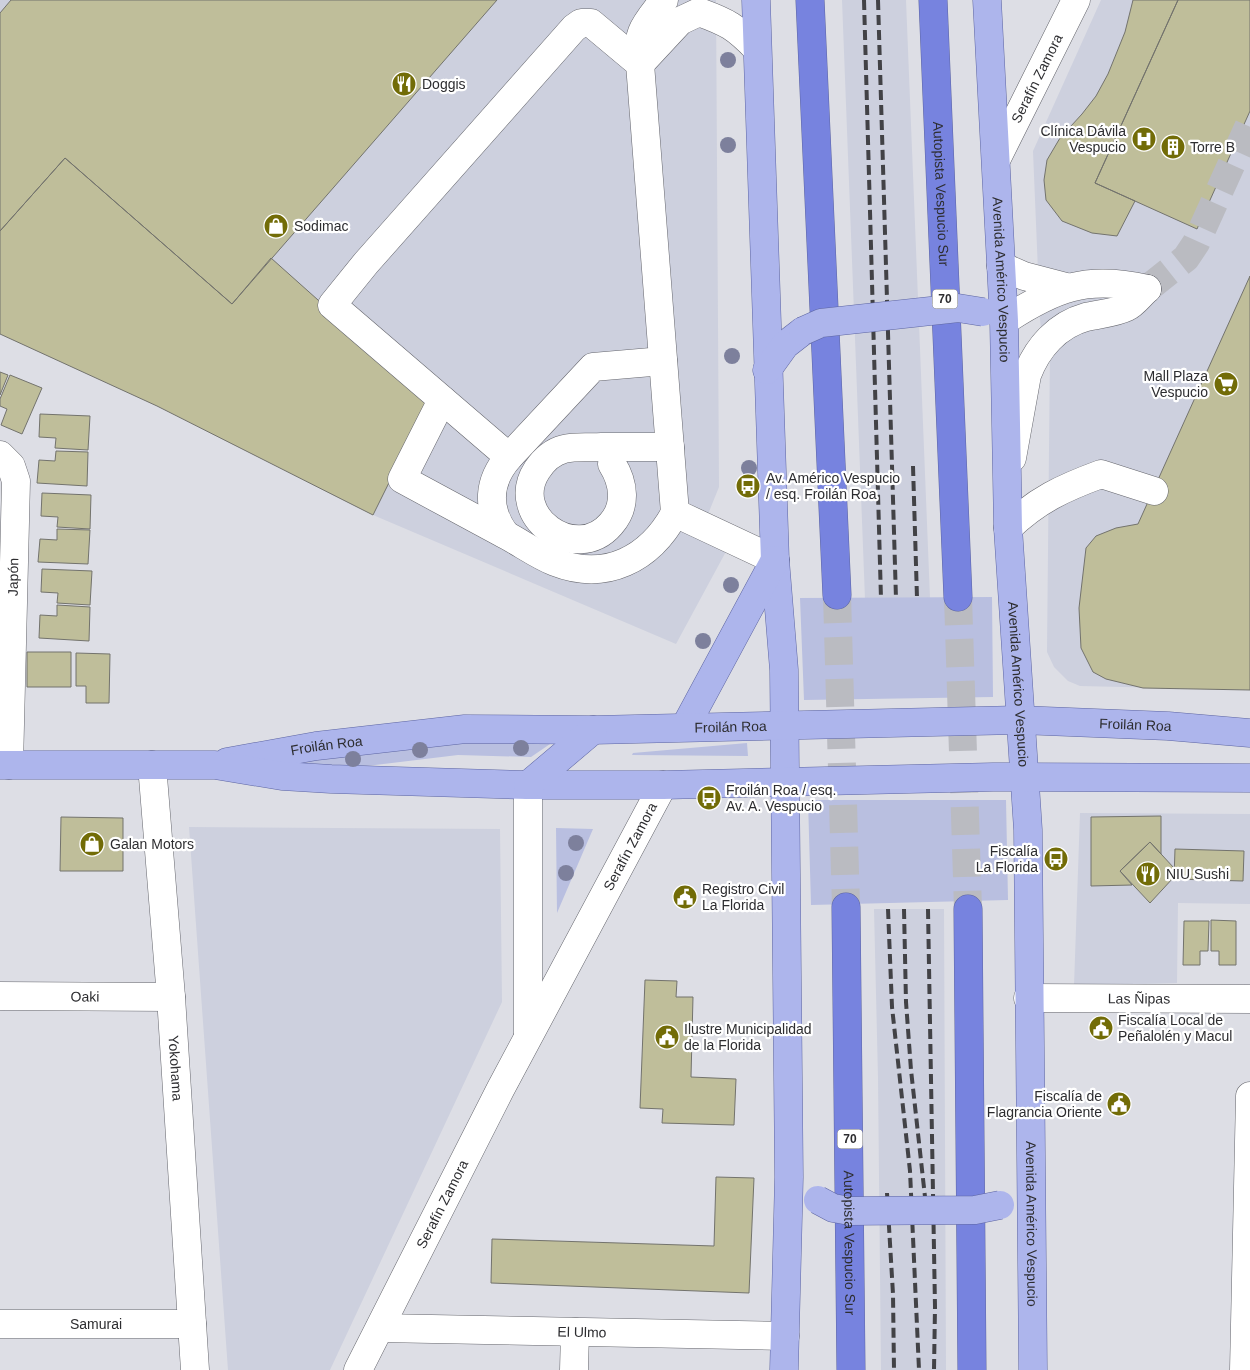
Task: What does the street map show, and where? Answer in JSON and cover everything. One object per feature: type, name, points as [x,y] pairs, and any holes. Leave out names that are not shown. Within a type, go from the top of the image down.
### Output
[{"type":"highway","points":[[810,0],[837,595]]},
{"type":"highway","name":"Autopista Vespucio Sur","points":[[932,0],[958,597]]},
{"type":"highway","name":"Autopista Vespucio Sur","points":[[846,907],[851,1370]]},
{"type":"highway","points":[[968,909],[972,1370]]},
{"type":"main road","points":[[756,0],[767,370],[775,560],[784,670],[789,1177],[784,1370]]},
{"type":"main road","name":"Avenida Américo Vespucio","points":[[987,0],[997,158],[1001,266],[993,316],[1028,830],[1028,998],[1033,1370]]},
{"type":"main road","points":[[767,370],[786,345],[803,331],[821,323],[958,308],[993,316]]},
{"type":"main road","points":[[685,727],[775,560]]},
{"type":"main road","name":"Froilán Roa","points":[[215,765],[274,752],[417,733],[465,729],[593,730],[1020,720],[1168,726],[1250,733]]},
{"type":"main road","points":[[528,785],[593,730]]},
{"type":"main road","name":"Froilán Roa","points":[[4,764],[215,765],[302,778],[528,785],[663,786],[786,781],[1024,777],[1250,778]]},
{"type":"main road","points":[[789,1177],[818,1200],[833,1208],[850,1211],[975,1210],[1000,1205],[1016,1193],[1031,1175]]},
{"type":"street","points":[[442,400],[402,479],[553,562],[570,568],[588,570],[624,564],[654,544],[675,513],[638,43],[644,27],[664,0]]},
{"type":"street","name":"Serafín Zamora","points":[[997,158],[1076,0]]},
{"type":"street","points":[[640,64],[680,21],[699,12],[725,21],[739,30],[757,49]]},
{"type":"street","points":[[509,457],[332,305],[366,263],[574,28],[581,23],[591,23],[640,64]]},
{"type":"street","points":[[1001,266],[1024,276],[1066,287],[1120,283],[1147,289],[1128,307],[1083,318],[1065,326],[1055,334],[1032,362],[1026,374],[1019,429],[1006,486]]},
{"type":"street","points":[[993,316],[1033,302],[1066,287]]},
{"type":"street","points":[[505,534],[494,515],[491,493],[500,468],[509,457],[593,367],[664,360]]},
{"type":"street","points":[[612,464],[619,475],[622,501],[615,519],[601,533],[589,538],[576,540],[563,538],[541,524],[534,513],[530,500],[531,487],[534,474],[541,464],[552,455],[563,450],[580,448],[670,447]]},
{"type":"street","name":"Japón","points":[[0,455],[11,466],[16,481],[4,764]]},
{"type":"street","points":[[1008,528],[1024,513],[1050,494],[1101,474],[1154,491]]},
{"type":"street","points":[[675,513],[775,560]]},
{"type":"street","name":"Yokohama","points":[[152,765],[171,997],[195,1370]]},
{"type":"street","name":"Serafín Zamora","points":[[528,785],[528,1040]]},
{"type":"street","name":"Serafín Zamora","points":[[358,1370],[528,1040],[663,786]]},
{"type":"street","name":"Oaki","points":[[0,996],[171,997]]},
{"type":"street","name":"Las Ñipas","points":[[1028,998],[1250,999]]},
{"type":"street","points":[[1244,1370],[1250,1096]]},
{"type":"street","name":"Samurai","points":[[0,1324],[192,1324]]},
{"type":"street","name":"El Ulmo","points":[[380,1328],[785,1336]]},
{"type":"street","points":[[574,1332],[574,1370]]},
{"type":"shaded area","points":[[0,0],[716,0],[719,487],[702,529],[729,546],[676,644],[373,515],[157,406],[0,334]]},
{"type":"shaded area","points":[[842,0],[906,0],[930,598],[865,599]]},
{"type":"shaded area","name":"Mall Plaza Vespucio","points":[[1101,0],[1250,0],[1250,690],[1080,686],[1068,681],[1054,667],[1047,652],[1050,350],[1041,329],[1040,319],[1033,151]]},
{"type":"shaded area","points":[[992,597],[993,697],[804,700],[800,598]]},
{"type":"shaded area","points":[[434,740],[553,742],[531,757],[458,755],[342,769],[259,765]]},
{"type":"shaded area","points":[[747,743],[748,756],[632,755],[633,753]]},
{"type":"shaded area","points":[[808,800],[1006,800],[1008,900],[811,905]]},
{"type":"shaded area","points":[[1080,813],[1250,814],[1250,904],[1178,903],[1177,983],[1074,986]]},
{"type":"shaded area","points":[[189,827],[500,829],[502,1002],[330,1370],[228,1370]]},
{"type":"shaded area","points":[[556,828],[593,829],[557,913]]},
{"type":"shaded area","points":[[874,909],[944,909],[946,1370],[881,1370]]},
{"type":"building","points":[[11,0],[497,0],[232,304],[65,158],[0,231],[0,13]]},
{"type":"building","points":[[1133,0],[1178,0],[1095,183],[1135,201],[1117,236],[1092,233],[1062,221],[1046,200],[1044,180],[1047,160],[1060,138],[1096,96],[1108,74],[1125,32]]},
{"type":"building","name":"Torre B","points":[[1178,0],[1250,0],[1250,111],[1197,229],[1095,183]]},
{"type":"building","points":[[65,158],[232,304],[271,258],[430,400],[373,515],[157,406],[0,334],[0,231]]},
{"type":"building","name":"Mall Plaza Vespucio","points":[[1250,276],[1250,690],[1143,688],[1106,679],[1093,672],[1081,648],[1079,608],[1086,548],[1096,536],[1116,528],[1138,524]]},
{"type":"building","points":[[0,372],[8,375],[0,395]]},
{"type":"building","points":[[10,375],[42,388],[22,434],[1,425],[7,409],[0,406],[0,399]]},
{"type":"building","points":[[40,414],[90,416],[88,450],[55,448],[56,438],[39,437]]},
{"type":"building","points":[[56,451],[88,452],[87,486],[37,483],[39,460],[55,461]]},
{"type":"building","points":[[42,493],[91,495],[90,529],[57,527],[58,517],[41,516]]},
{"type":"building","points":[[57,529],[90,530],[88,564],[38,562],[40,539],[57,540]]},
{"type":"building","points":[[42,569],[92,571],[90,605],[57,603],[58,593],[41,592]]},
{"type":"building","points":[[57,605],[90,607],[89,641],[39,638],[40,615],[57,616]]},
{"type":"building","points":[[27,652],[71,652],[71,687],[27,687]]},
{"type":"building","points":[[76,653],[110,654],[109,703],[86,703],[86,686],[76,686]]},
{"type":"building","points":[[1161,816],[1161,854],[1150,842],[1120,871],[1132,885],[1091,886],[1091,817]]},
{"type":"building","name":"Galan Motors","points":[[61,817],[123,818],[123,871],[60,871]]},
{"type":"building","name":"NIU Sushi","points":[[1150,842],[1174,868],[1174,877],[1150,903],[1120,871]]},
{"type":"building","points":[[1175,849],[1244,851],[1243,881],[1174,879]]},
{"type":"building","points":[[1211,920],[1236,921],[1236,965],[1219,965],[1219,951],[1211,951]]},
{"type":"building","points":[[1184,921],[1209,921],[1208,951],[1200,951],[1200,965],[1183,965]]},
{"type":"building","name":"Ilustre Municipalidad de la Florida","points":[[645,980],[677,981],[676,997],[693,997],[691,1077],[736,1079],[734,1125],[662,1123],[663,1109],[640,1108]]},
{"type":"building","points":[[716,1177],[754,1178],[749,1293],[491,1283],[492,1239],[714,1246]]},
{"type":"tunnel","points":[[1147,289],[1186,258],[1196,243],[1250,123]]},
{"type":"tunnel","points":[[837,595],[846,907]]},
{"type":"tunnel","points":[[958,597],[968,909]]},
{"type":"railway","points":[[864,0],[881,599]]},
{"type":"railway","points":[[878,0],[896,599]]},
{"type":"railway","points":[[913,466],[917,598]]},
{"type":"railway","points":[[888,909],[892,1007],[910,1171],[919,1370]]},
{"type":"railway","points":[[904,909],[906,1002],[911,1070],[927,1215]]},
{"type":"railway","points":[[928,909],[935,1307],[934,1370]]},
{"type":"railway","points":[[887,1193],[893,1294],[894,1370]]},
{"type":"place","name":"Doggis","points":[[404,84]]},
{"type":"place","name":"Clínica Dávila Vespucio","points":[[1144,139]]},
{"type":"place","name":"Torre B","points":[[1173,147]]},
{"type":"place","name":"Sodimac","points":[[276,226]]},
{"type":"place","name":"Mall Plaza Vespucio","points":[[1226,384]]},
{"type":"place","name":"Av. Américo Vespucio / esq. Froilán Roa","points":[[748,486]]},
{"type":"place","name":"Froilán Roa / esq. Av. A. Vespucio","points":[[709,798]]},
{"type":"place","name":"Galan Motors","points":[[92,844]]},
{"type":"place","name":"Fiscalía La Florida","points":[[1056,859]]},
{"type":"place","name":"NIU Sushi","points":[[1148,874]]},
{"type":"place","name":"Registro Civil La Florida","points":[[685,897]]},
{"type":"place","name":"Fiscalía Local de Peñalolén y Macul","points":[[1101,1028]]},
{"type":"place","name":"Ilustre Municipalidad de la Florida","points":[[667,1037]]},
{"type":"place","name":"Fiscalía de Flagrancia Oriente","points":[[1119,1104]]}]
